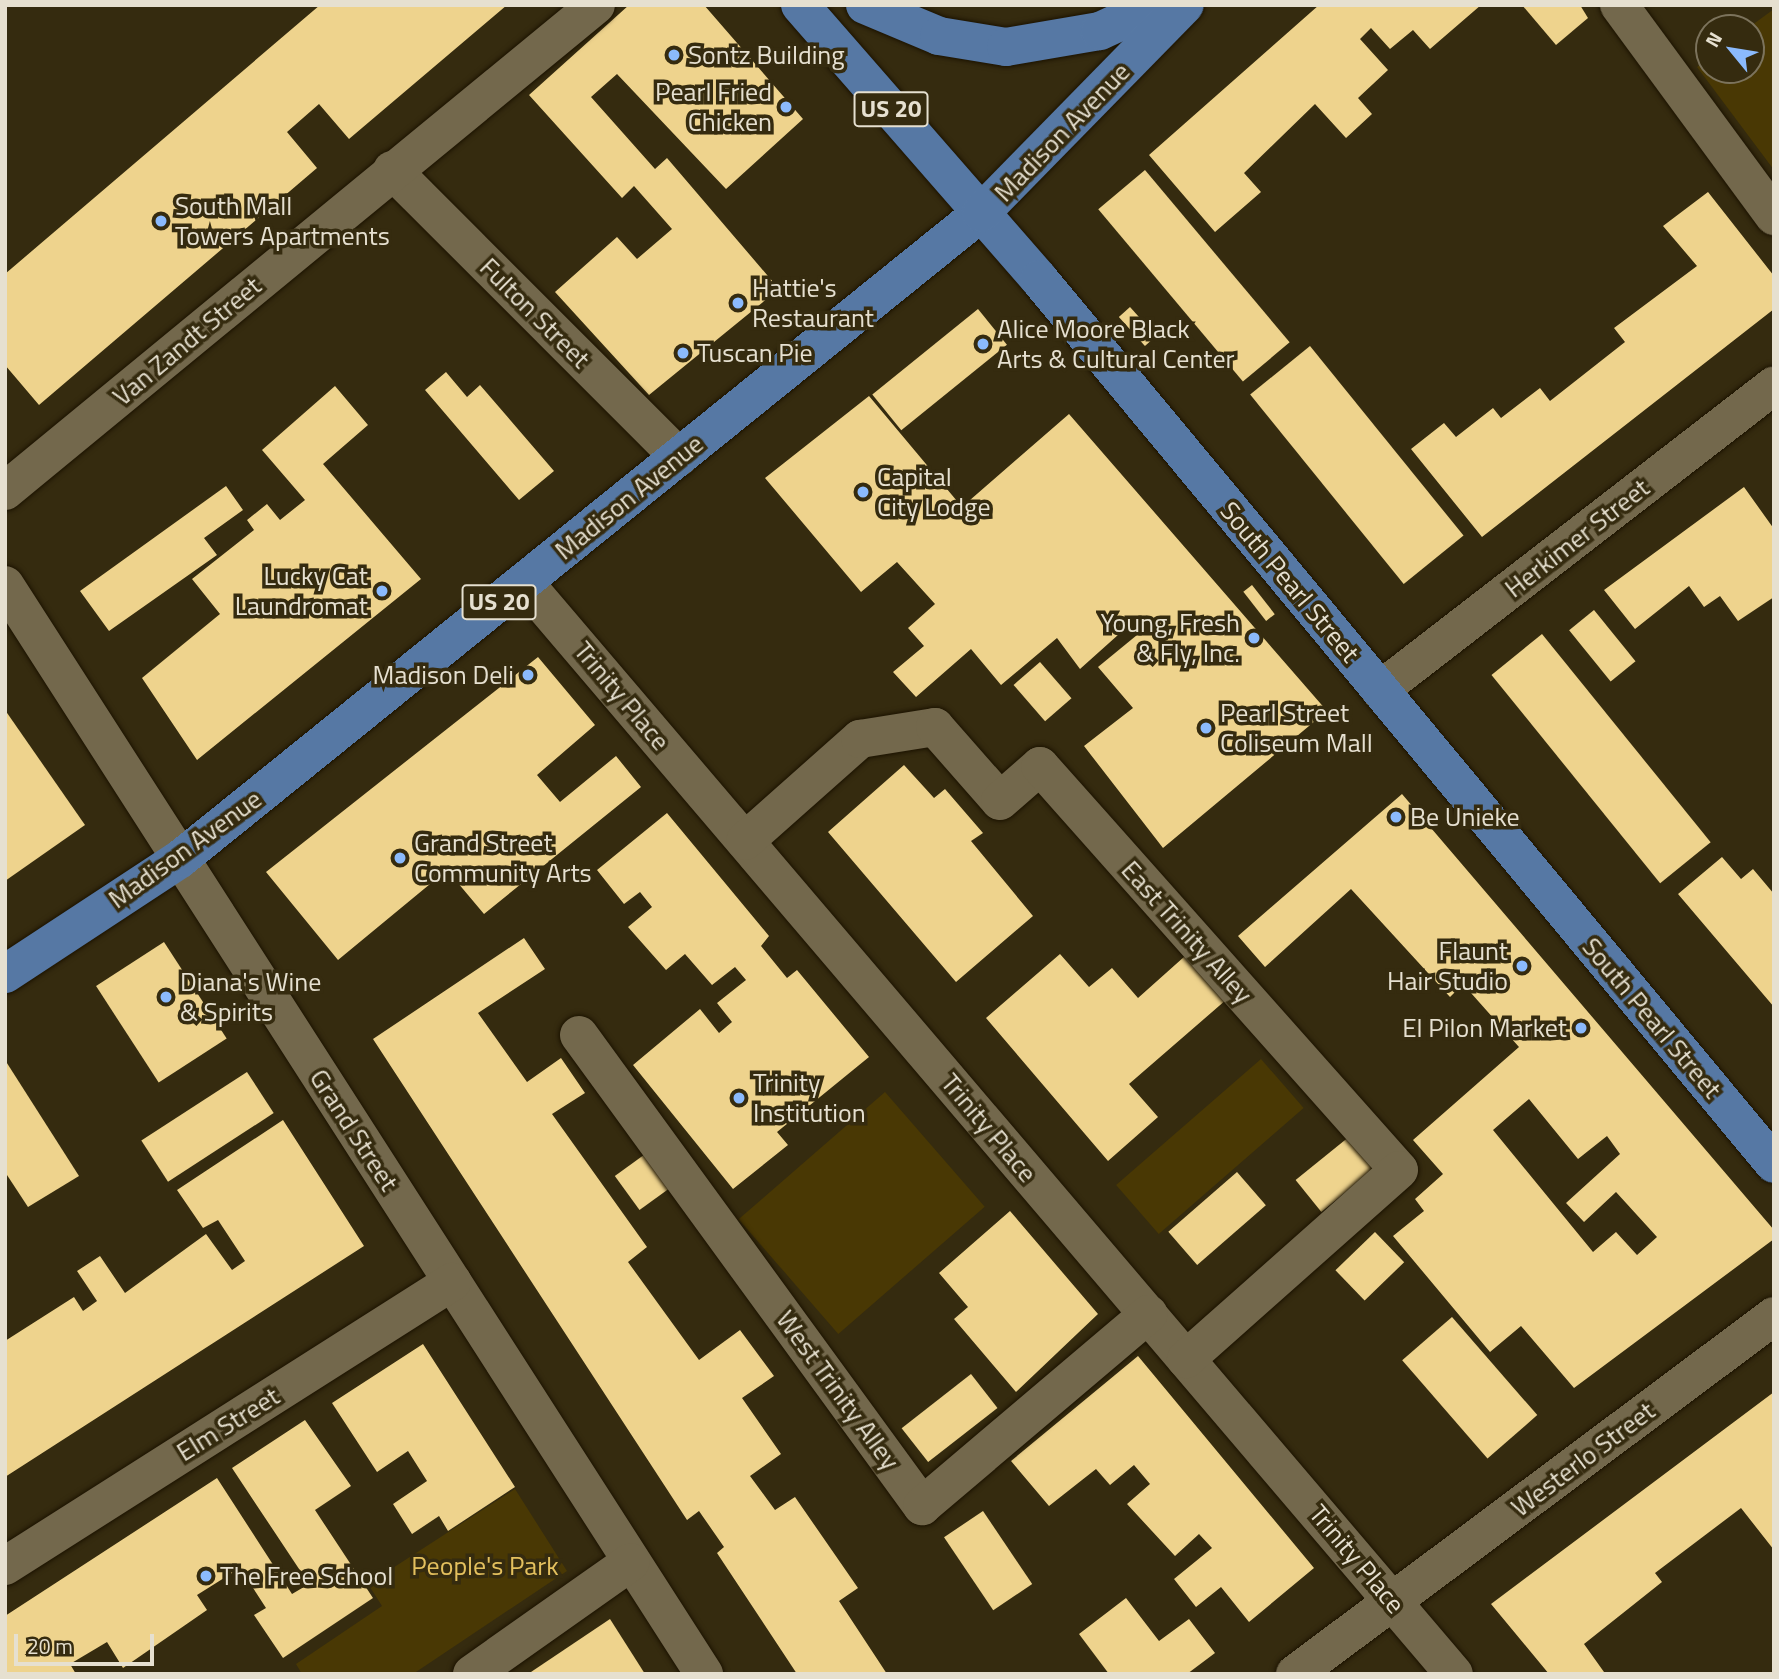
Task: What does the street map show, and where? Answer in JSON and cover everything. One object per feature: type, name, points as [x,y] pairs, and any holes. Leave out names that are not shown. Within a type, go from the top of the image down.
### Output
[{"type":"main road","name":"South Pearl Street","points":[[800,5],[981,214],[1774,1164]]},
{"type":"main road","points":[[865,5],[939,36],[1006,47],[1100,31],[1156,5]]},
{"type":"main road","name":"Madison Avenue","points":[[5,974],[180,859],[981,214],[1185,5]]},
{"type":"street","name":"Van Zandt Street","points":[[5,491],[392,170],[419,156],[596,5]]},
{"type":"street","points":[[1619,5],[1662,59],[1774,216]]},
{"type":"street","name":"Fulton Street","points":[[392,170],[679,457]]},
{"type":"street","name":"Herkimer Street","points":[[1380,690],[1774,384]]},
{"type":"street","name":"Trinity Place","points":[[524,582],[1454,1674]]},
{"type":"street","name":"Grand Street","points":[[5,585],[705,1674]]},
{"type":"street","name":"East Trinity Alley","points":[[745,841],[860,739],[935,727],[1000,801],[1040,766],[1399,1170],[1186,1359]]},
{"type":"street","name":"West Trinity Alley","points":[[579,1035],[922,1506],[1148,1314]]},
{"type":"street","name":"Elm Street","points":[[5,1566],[452,1282]]},
{"type":"street","name":"Westerlo Street","points":[[1295,1674],[1774,1317]]},
{"type":"street","points":[[472,1674],[631,1562]]},
{"type":"green space","points":[[1774,9],[1774,170],[1710,84],[1765,84],[1765,16]]},
{"type":"green space","points":[[1261,1059],[1304,1108],[1159,1234],[1116,1185]]},
{"type":"green space","points":[[885,1092],[985,1207],[838,1334],[739,1219]]},
{"type":"green space","name":"People's Park","points":[[515,1489],[567,1571],[413,1674],[302,1674],[296,1664],[382,1606],[368,1584]]},
{"type":"building","name":"South Mall Towers Apartments","points":[[320,5],[507,5],[349,139],[319,104],[287,132],[317,168],[39,405],[5,365],[5,274]]},
{"type":"building","points":[[629,5],[704,5],[803,119],[726,189],[617,74],[591,97],[655,169],[667,158],[779,289],[649,395],[555,292],[617,237],[637,259],[672,229],[634,186],[622,198],[529,95]]},
{"type":"building","points":[[1319,5],[1481,5],[1430,49],[1413,30],[1390,49],[1371,28],[1360,39],[1388,70],[1358,98],[1372,114],[1346,138],[1315,104],[1244,173],[1261,192],[1215,232],[1149,155]]},
{"type":"building","points":[[1522,5],[1580,5],[1588,18],[1556,45]]},
{"type":"building","points":[[1145,170],[1290,342],[1243,382],[1098,209]]},
{"type":"building","points":[[1708,192],[1774,276],[1774,309],[1482,537],[1411,449],[1444,423],[1456,437],[1493,408],[1501,418],[1540,388],[1550,401],[1625,342],[1614,328],[1697,266],[1663,226]]},
{"type":"building","points":[[1130,307],[1156,336],[1145,346],[1119,317]]},
{"type":"building","points":[[978,309],[1007,345],[901,430],[872,395]]},
{"type":"building","points":[[1310,346],[1464,536],[1404,584],[1250,394]]},
{"type":"building","points":[[446,372],[467,397],[480,385],[554,471],[519,500],[425,390]]},
{"type":"building","points":[[335,386],[368,425],[323,464],[421,579],[197,760],[142,678],[220,614],[192,579],[254,530],[247,520],[267,504],[280,520],[305,500],[262,450]]},
{"type":"building","points":[[869,396],[962,507],[1069,414],[1327,711],[1163,848],[1084,746],[1133,708],[1098,667],[1137,635],[1128,626],[1080,669],[1057,638],[1001,685],[971,649],[916,697],[893,672],[924,646],[908,628],[935,604],[897,562],[861,592],[765,478]]},
{"type":"building","points":[[226,486],[243,510],[204,538],[217,555],[109,631],[80,591]]},
{"type":"building","points":[[1744,487],[1774,529],[1774,597],[1738,621],[1720,596],[1704,607],[1689,586],[1635,629],[1604,590]]},
{"type":"building","points":[[1252,585],[1275,614],[1266,621],[1243,592]]},
{"type":"building","points":[[1594,610],[1636,661],[1611,681],[1569,630]]},
{"type":"building","points":[[1542,634],[1711,842],[1660,883],[1491,675]]},
{"type":"building","points":[[538,657],[595,725],[537,775],[560,802],[616,756],[641,787],[484,914],[447,870],[338,960],[266,872]]},
{"type":"building","points":[[1040,662],[1071,698],[1045,721],[1014,685]]},
{"type":"building","points":[[5,710],[85,825],[5,881]]},
{"type":"building","points":[[904,765],[934,798],[945,789],[983,833],[971,841],[1033,916],[956,982],[828,832]]},
{"type":"building","points":[[1402,794],[1774,1230],[1774,1239],[1574,1388],[1521,1326],[1490,1352],[1393,1236],[1424,1211],[1415,1199],[1443,1174],[1413,1140],[1519,1047],[1463,984],[1450,997],[1351,889],[1265,967],[1238,936]],"holes":[[[1529,1099],[1578,1159],[1607,1136],[1620,1154],[1566,1203],[1584,1222],[1616,1192],[1657,1237],[1637,1255],[1616,1232],[1593,1252],[1493,1130]]]},
{"type":"building","name":"Trinity Institution","points":[[667,813],[769,936],[761,946],[787,978],[797,970],[869,1057],[777,1132],[788,1145],[733,1189],[633,1065],[700,1009],[719,1033],[732,1022],[717,1003],[746,980],[735,967],[712,985],[685,954],[666,970],[628,927],[652,907],[640,892],[624,904],[597,870]]},
{"type":"building","points":[[1722,857],[1741,879],[1753,869],[1774,894],[1774,1007],[1678,894]]},
{"type":"building","points":[[524,938],[545,969],[478,1013],[527,1082],[561,1058],[585,1093],[552,1114],[647,1247],[628,1262],[699,1360],[740,1330],[774,1376],[742,1398],[781,1454],[750,1476],[775,1510],[795,1497],[858,1588],[839,1601],[887,1674],[797,1674],[717,1553],[724,1547],[699,1511],[687,1520],[373,1039]]},
{"type":"building","points":[[164,942],[227,1038],[159,1083],[96,986]]},
{"type":"building","points":[[1194,948],[1234,993],[1129,1084],[1158,1117],[1108,1161],[986,1018],[1060,954],[1089,987],[1112,968],[1138,998]]},
{"type":"building","points":[[5,1060],[79,1176],[28,1207],[5,1172]]},
{"type":"building","points":[[247,1072],[274,1113],[168,1182],[141,1141]]},
{"type":"building","points":[[283,1120],[364,1246],[5,1477],[5,1341],[74,1297],[83,1311],[97,1301],[77,1271],[100,1256],[125,1293],[206,1234],[232,1270],[245,1261],[218,1220],[203,1228],[177,1190]]},
{"type":"building","points":[[1350,1136],[1376,1168],[1321,1212],[1296,1180]]},
{"type":"building","points":[[648,1152],[673,1186],[640,1210],[615,1176]]},
{"type":"building","points":[[1237,1172],[1266,1205],[1197,1265],[1168,1232]]},
{"type":"building","points":[[1010,1211],[1098,1314],[1016,1392],[954,1319],[968,1307],[939,1273]]},
{"type":"building","points":[[1375,1232],[1404,1262],[1365,1300],[1335,1270]]},
{"type":"building","points":[[1452,1317],[1537,1415],[1487,1458],[1402,1360]]},
{"type":"building","points":[[423,1344],[515,1487],[448,1531],[439,1516],[412,1534],[393,1504],[427,1481],[408,1451],[377,1472],[332,1403]]},
{"type":"building","points":[[1138,1356],[1314,1568],[1249,1622],[1221,1587],[1196,1607],[1174,1579],[1212,1548],[1199,1534],[1175,1556],[1127,1504],[1150,1484],[1134,1465],[1110,1485],[1096,1469],[1049,1506],[1011,1461]]},
{"type":"building","points":[[971,1374],[997,1408],[928,1462],[902,1428]]},
{"type":"building","points":[[1774,1392],[1774,1550],[1741,1508],[1655,1573],[1662,1582],[1584,1644],[1604,1672],[1549,1674],[1491,1604]]},
{"type":"building","points":[[305,1420],[351,1486],[315,1510],[373,1598],[283,1658],[254,1615],[266,1608],[240,1568],[197,1595],[207,1610],[123,1668],[107,1642],[70,1664],[76,1674],[5,1674],[5,1616],[217,1478],[292,1594],[309,1584],[232,1468]]},
{"type":"building","points":[[983,1511],[1032,1584],[993,1610],[944,1537]]},
{"type":"building","points":[[1126,1598],[1159,1641],[1189,1619],[1215,1653],[1187,1674],[1109,1674],[1079,1634]]},
{"type":"building","points":[[610,1619],[645,1674],[528,1674]]},
{"type":"place","name":"Sontz Building","points":[[674,55]]},
{"type":"place","name":"Pearl Fried Chicken","points":[[786,107]]},
{"type":"place","name":"South Mall Towers Apartments","points":[[161,221]]},
{"type":"place","name":"Hattie's Restaurant","points":[[738,303]]},
{"type":"place","name":"Alice Moore Black Arts & Cultural Center","points":[[983,344]]},
{"type":"place","name":"Tuscan Pie","points":[[683,353]]},
{"type":"place","name":"Capital City Lodge","points":[[863,492]]},
{"type":"place","name":"Lucky Cat Laundromat","points":[[382,591]]},
{"type":"place","name":"Young, Fresh & Fly, Inc.","points":[[1254,638]]},
{"type":"place","name":"Madison Deli","points":[[528,675]]},
{"type":"place","name":"Pearl Street Coliseum Mall","points":[[1206,728]]},
{"type":"place","name":"Be Unieke","points":[[1396,817]]},
{"type":"place","name":"Grand Street Community Arts","points":[[400,858]]},
{"type":"place","name":"Flaunt Hair Studio","points":[[1522,966]]},
{"type":"place","name":"Diana's Wine & Spirits","points":[[166,997]]},
{"type":"place","name":"El Pilon Market","points":[[1581,1028]]},
{"type":"place","name":"Trinity Institution","points":[[739,1098]]},
{"type":"place","name":"The Free School","points":[[206,1576]]}]
